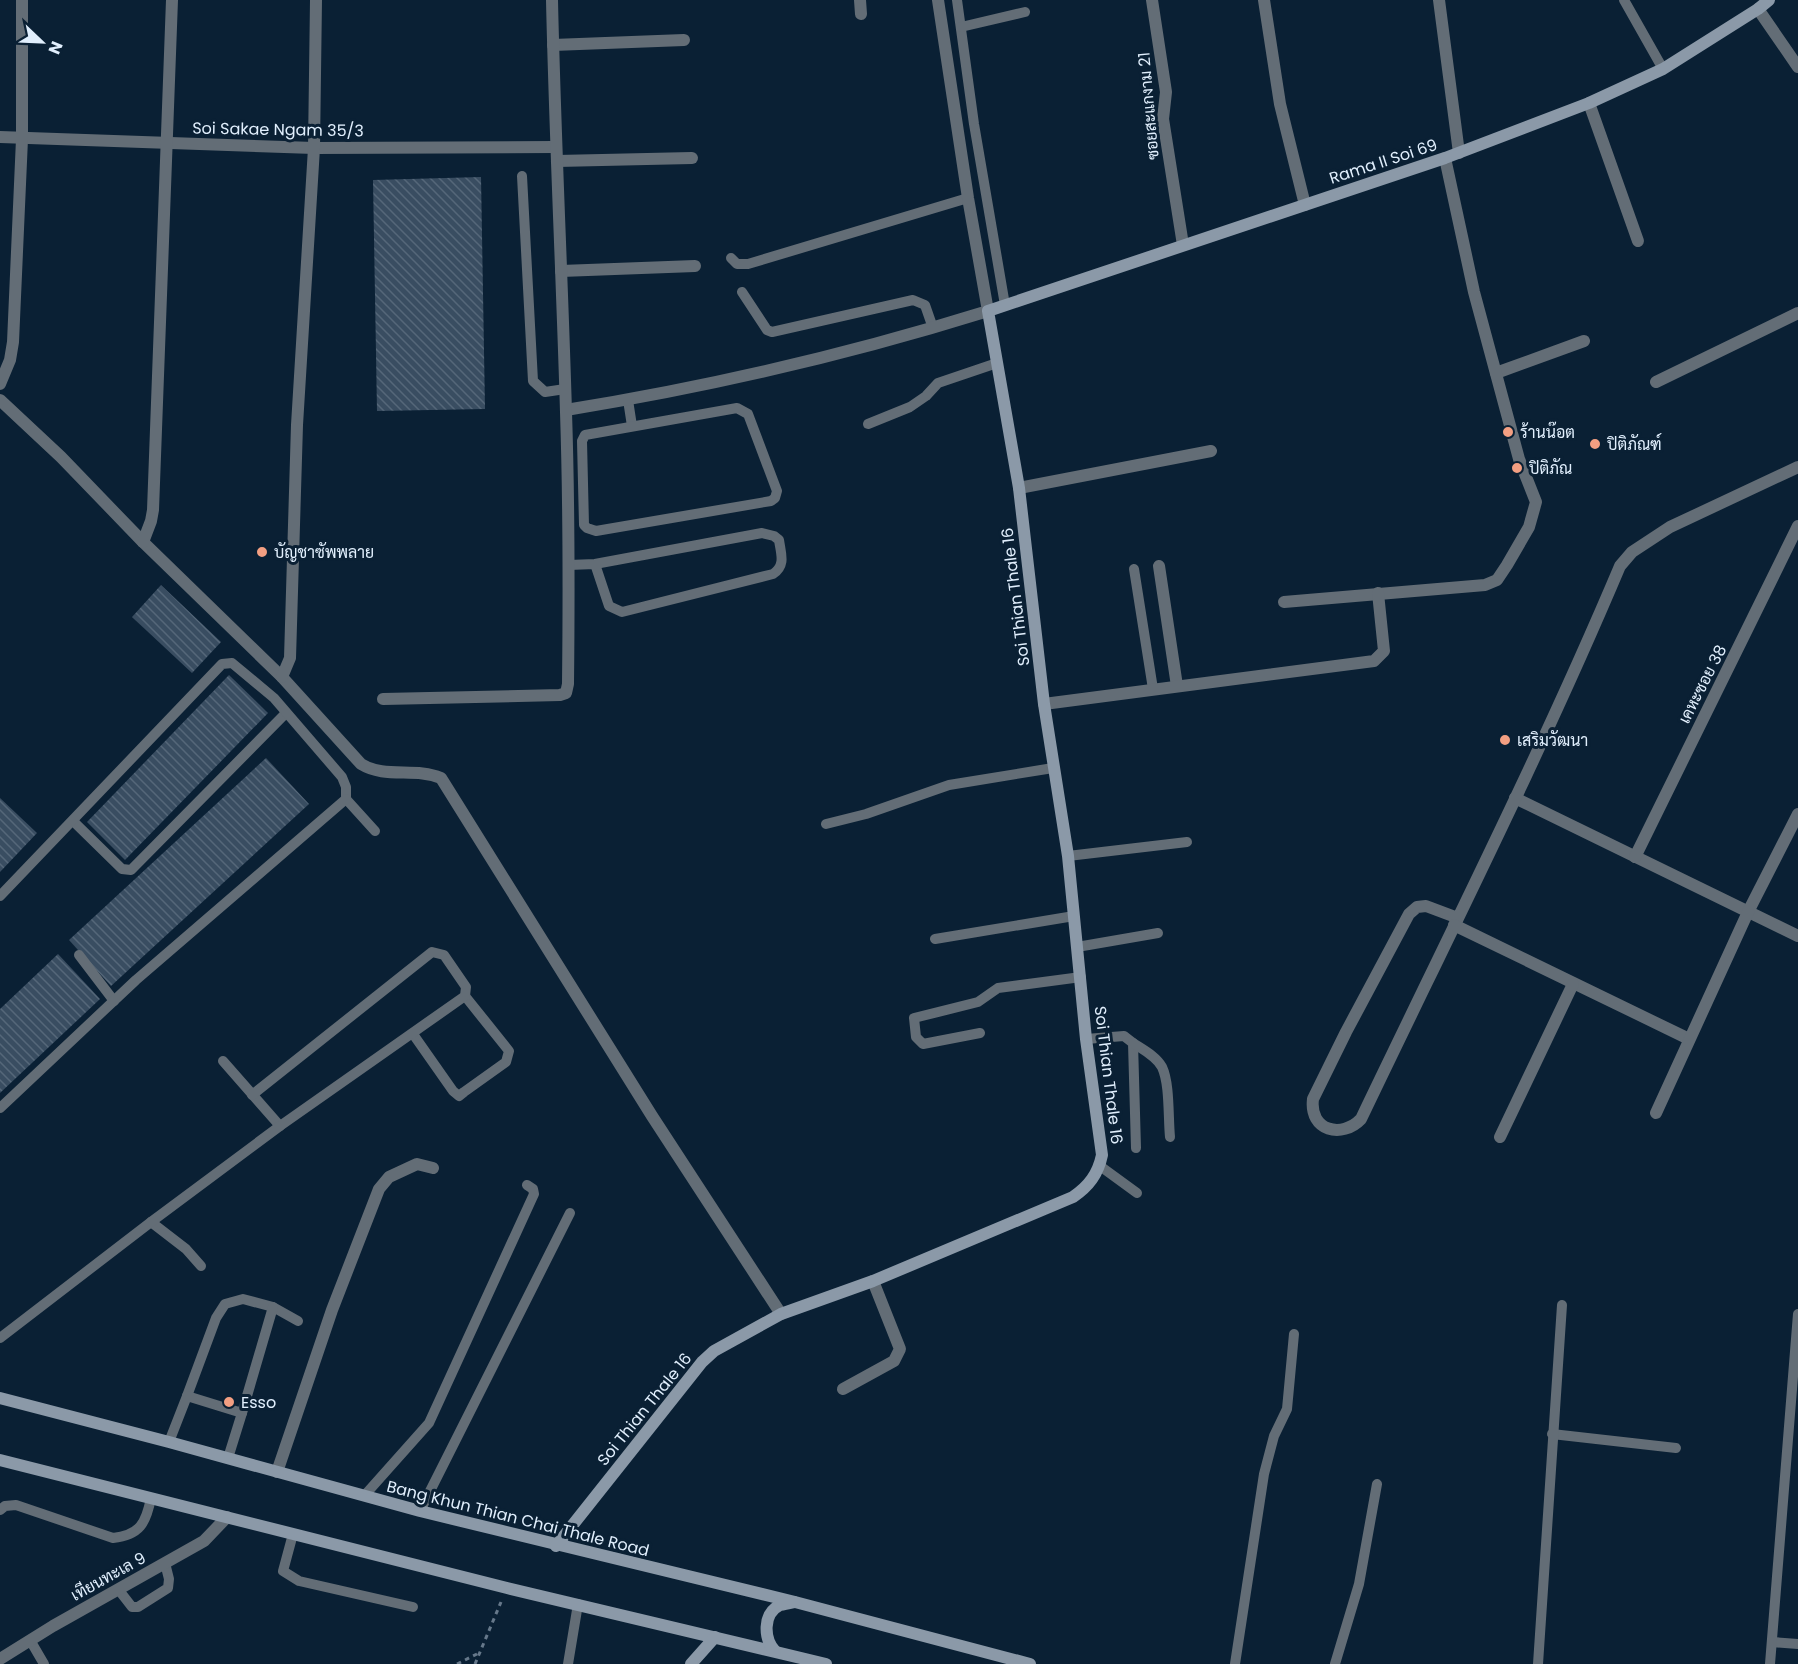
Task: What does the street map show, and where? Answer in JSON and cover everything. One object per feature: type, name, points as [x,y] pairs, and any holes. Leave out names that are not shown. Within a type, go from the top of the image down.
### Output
[{"type":"street","points":[[0,384],[10,360],[13,342],[22,139],[22,0]]},
{"type":"street","points":[[143,542],[153,510],[172,0]]},
{"type":"street","points":[[282,677],[290,658],[297,425],[314,148],[315,0]]},
{"type":"street","points":[[383,699],[560,695],[566,693],[569,565],[566,410],[555,147],[552,0]]},
{"type":"street","points":[[860,0],[861,14]]},
{"type":"street","points":[[566,410],[628,400],[774,369],[933,328],[988,311],[968,198],[938,0]]},
{"type":"street","name":"ซอยสะแกงาม 21","points":[[1152,0],[1166,92],[1163,119],[1183,245]]},
{"type":"street","points":[[1264,0],[1280,104],[1305,205]]},
{"type":"street","points":[[1439,0],[1459,153]]},
{"type":"street","name":"Rama II Soi 69","points":[[988,311],[1445,158],[1589,103],[1663,69],[1769,0]]},
{"type":"street","points":[[1758,9],[1798,67]]},
{"type":"street","points":[[553,45],[684,40]]},
{"type":"street","points":[[1589,103],[1638,241]]},
{"type":"street","name":"Soi Sakae Ngam 35/3","points":[[0,137],[314,148],[555,147]]},
{"type":"street","points":[[557,161],[692,158]]},
{"type":"street","points":[[1284,602],[1485,585],[1497,580],[1529,527],[1536,502],[1519,459],[1474,292],[1445,158]]},
{"type":"street","points":[[561,271],[695,266]]},
{"type":"street","name":"Soi Thian Thale 16","points":[[556,1546],[702,1362],[714,1351],[781,1314],[873,1281],[1073,1197],[1093,1179],[1100,1166],[1102,1155],[1086,1039],[1068,856],[1044,704],[1019,488],[988,311]]},
{"type":"street","points":[[1656,382],[1798,313]]},
{"type":"street","points":[[1496,373],[1584,341]]},
{"type":"street","points":[[0,400],[61,457],[143,542],[282,677],[361,764],[371,770],[420,772],[441,778],[652,1116],[781,1314]]},
{"type":"street","points":[[1019,488],[1211,451]]},
{"type":"street","points":[[1689,1039],[1574,984],[1456,922],[1426,906],[1417,907],[1409,914],[1346,1032],[1313,1099],[1312,1111],[1317,1122],[1342,1130],[1353,1128],[1361,1119],[1456,922],[1570,681],[1620,566],[1632,552],[1670,526],[1798,467]]},
{"type":"street","name":"เคหะซอย 38","points":[[1635,857],[1798,526]]},
{"type":"street","points":[[1160,566],[1177,686]]},
{"type":"street","points":[[1044,704],[1374,661],[1384,651],[1378,593]]},
{"type":"street","points":[[1515,798],[1798,936]]},
{"type":"street","points":[[1656,1113],[1748,912],[1798,814]]},
{"type":"street","points":[[1500,1137],[1574,984]]},
{"type":"street","points":[[277,1472],[332,1310],[379,1189],[389,1177],[417,1164],[433,1168]]},
{"type":"street","points":[[843,1389],[894,1361],[900,1349],[873,1281]]},
{"type":"street","name":"Bang Khun Thian Chai Thale Road","points":[[0,1398],[420,1511],[556,1546],[795,1602],[1030,1664]]},
{"type":"street","points":[[0,1460],[507,1588],[715,1636],[805,1661],[826,1664]]},
{"type":"street","name":"เทียนทะเล 9","points":[[0,1659],[204,1541],[227,1517]]},
{"type":"street","points":[[775,1651],[769,1645],[767,1637],[768,1619],[771,1612],[779,1606],[795,1602]]},
{"type":"street","points":[[691,1664],[715,1636]]},
{"type":"lane","points":[[957,0],[974,124],[1005,305]]},
{"type":"lane","points":[[1624,0],[1663,69]]},
{"type":"lane","points":[[961,27],[1025,12]]},
{"type":"lane","points":[[522,176],[533,381],[545,392],[565,389]]},
{"type":"lane","points":[[731,258],[737,264],[747,264],[968,198]]},
{"type":"lane","points":[[742,292],[768,330],[772,332],[913,300],[925,305],[933,328]]},
{"type":"lane","points":[[868,424],[910,407],[926,396],[938,383],[997,363]]},
{"type":"lane","points":[[628,400],[632,426]]},
{"type":"lane","points":[[737,408],[742,410],[748,414],[777,491],[775,498],[759,503],[596,531],[587,528],[584,525],[583,438],[585,435],[632,426],[737,408]]},
{"type":"lane","points":[[569,565],[595,564],[762,533],[779,540],[782,564],[773,574],[622,612],[609,606],[595,564]]},
{"type":"lane","points":[[1134,569],[1153,689]]},
{"type":"lane","points":[[0,896],[222,664],[232,663],[274,698],[342,777],[346,786],[346,799],[375,831]]},
{"type":"lane","points":[[73,821],[122,869],[131,870],[286,713]]},
{"type":"lane","points":[[826,824],[866,814],[949,785],[1053,768]]},
{"type":"lane","points":[[0,1108],[114,1001],[346,799]]},
{"type":"lane","points":[[1068,856],[1186,842]]},
{"type":"lane","points":[[935,939],[1074,916]]},
{"type":"lane","points":[[1077,947],[1158,933]]},
{"type":"lane","points":[[252,1095],[432,952],[444,955],[466,987],[465,996],[509,1051],[506,1062],[459,1096],[453,1091],[413,1034]]},
{"type":"lane","points":[[79,955],[114,1001]]},
{"type":"lane","points":[[980,1033],[923,1044],[916,1036],[914,1018],[978,1002],[998,988],[1081,977]]},
{"type":"lane","points":[[0,1338],[280,1126],[465,996]]},
{"type":"lane","points":[[1086,1039],[1125,1036],[1154,1057],[1161,1066],[1165,1078],[1170,1137]]},
{"type":"lane","points":[[1133,1043],[1136,1148]]},
{"type":"lane","points":[[223,1061],[280,1126]]},
{"type":"lane","points":[[1100,1166],[1137,1193]]},
{"type":"lane","points":[[364,1496],[429,1423],[534,1194],[533,1189],[528,1185]]},
{"type":"lane","points":[[420,1511],[570,1212]]},
{"type":"lane","points":[[151,1222],[186,1249],[201,1266]]},
{"type":"lane","points":[[169,1442],[216,1318],[225,1304],[243,1299],[273,1307],[298,1321]]},
{"type":"lane","points":[[1538,1664],[1562,1305]]},
{"type":"lane","points":[[228,1458],[273,1307]]},
{"type":"lane","points":[[1770,1664],[1798,1314]]},
{"type":"lane","points":[[1235,1664],[1264,1474],[1274,1436],[1287,1409],[1294,1334]]},
{"type":"lane","points":[[187,1396],[242,1413]]},
{"type":"lane","points":[[1552,1434],[1676,1448]]},
{"type":"lane","points":[[1335,1664],[1359,1584],[1377,1484]]},
{"type":"lane","points":[[0,1510],[5,1506],[16,1505],[113,1538],[124,1537],[140,1529],[148,1516],[151,1498]]},
{"type":"lane","points":[[293,1534],[283,1571],[288,1576],[299,1581],[413,1608]]},
{"type":"lane","points":[[118,1589],[132,1607],[138,1607],[168,1588],[169,1579],[165,1563]]},
{"type":"lane","points":[[568,1664],[578,1604]]},
{"type":"lane","points":[[30,1640],[44,1664]]},
{"type":"lane","points":[[1772,1642],[1798,1644]]},
{"type":"path","points":[[475,1664],[507,1588]]},
{"type":"path","points":[[457,1664],[479,1653]]},
{"type":"building","points":[[481,177],[485,409],[377,411],[373,180]]},
{"type":"building","points":[[161,585],[221,642],[192,673],[132,617]]},
{"type":"building","points":[[229,675],[268,713],[125,860],[87,822]]},
{"type":"building","points":[[266,758],[309,804],[111,986],[69,940]]},
{"type":"building","points":[[0,798],[37,833],[0,872]]},
{"type":"building","points":[[58,954],[100,999],[0,1093],[0,1009]]},
{"type":"place","name":"ร้านน๊อต","points":[[1508,432]]},
{"type":"place","name":"ปิติภัณฑ์","points":[[1595,444]]},
{"type":"place","name":"ปิติภัณ","points":[[1517,468]]},
{"type":"place","name":"บัญชาซัพพลาย","points":[[262,552]]},
{"type":"place","name":"เสริมวัฒนา","points":[[1505,740]]},
{"type":"place","name":"Esso","points":[[229,1402]]}]
